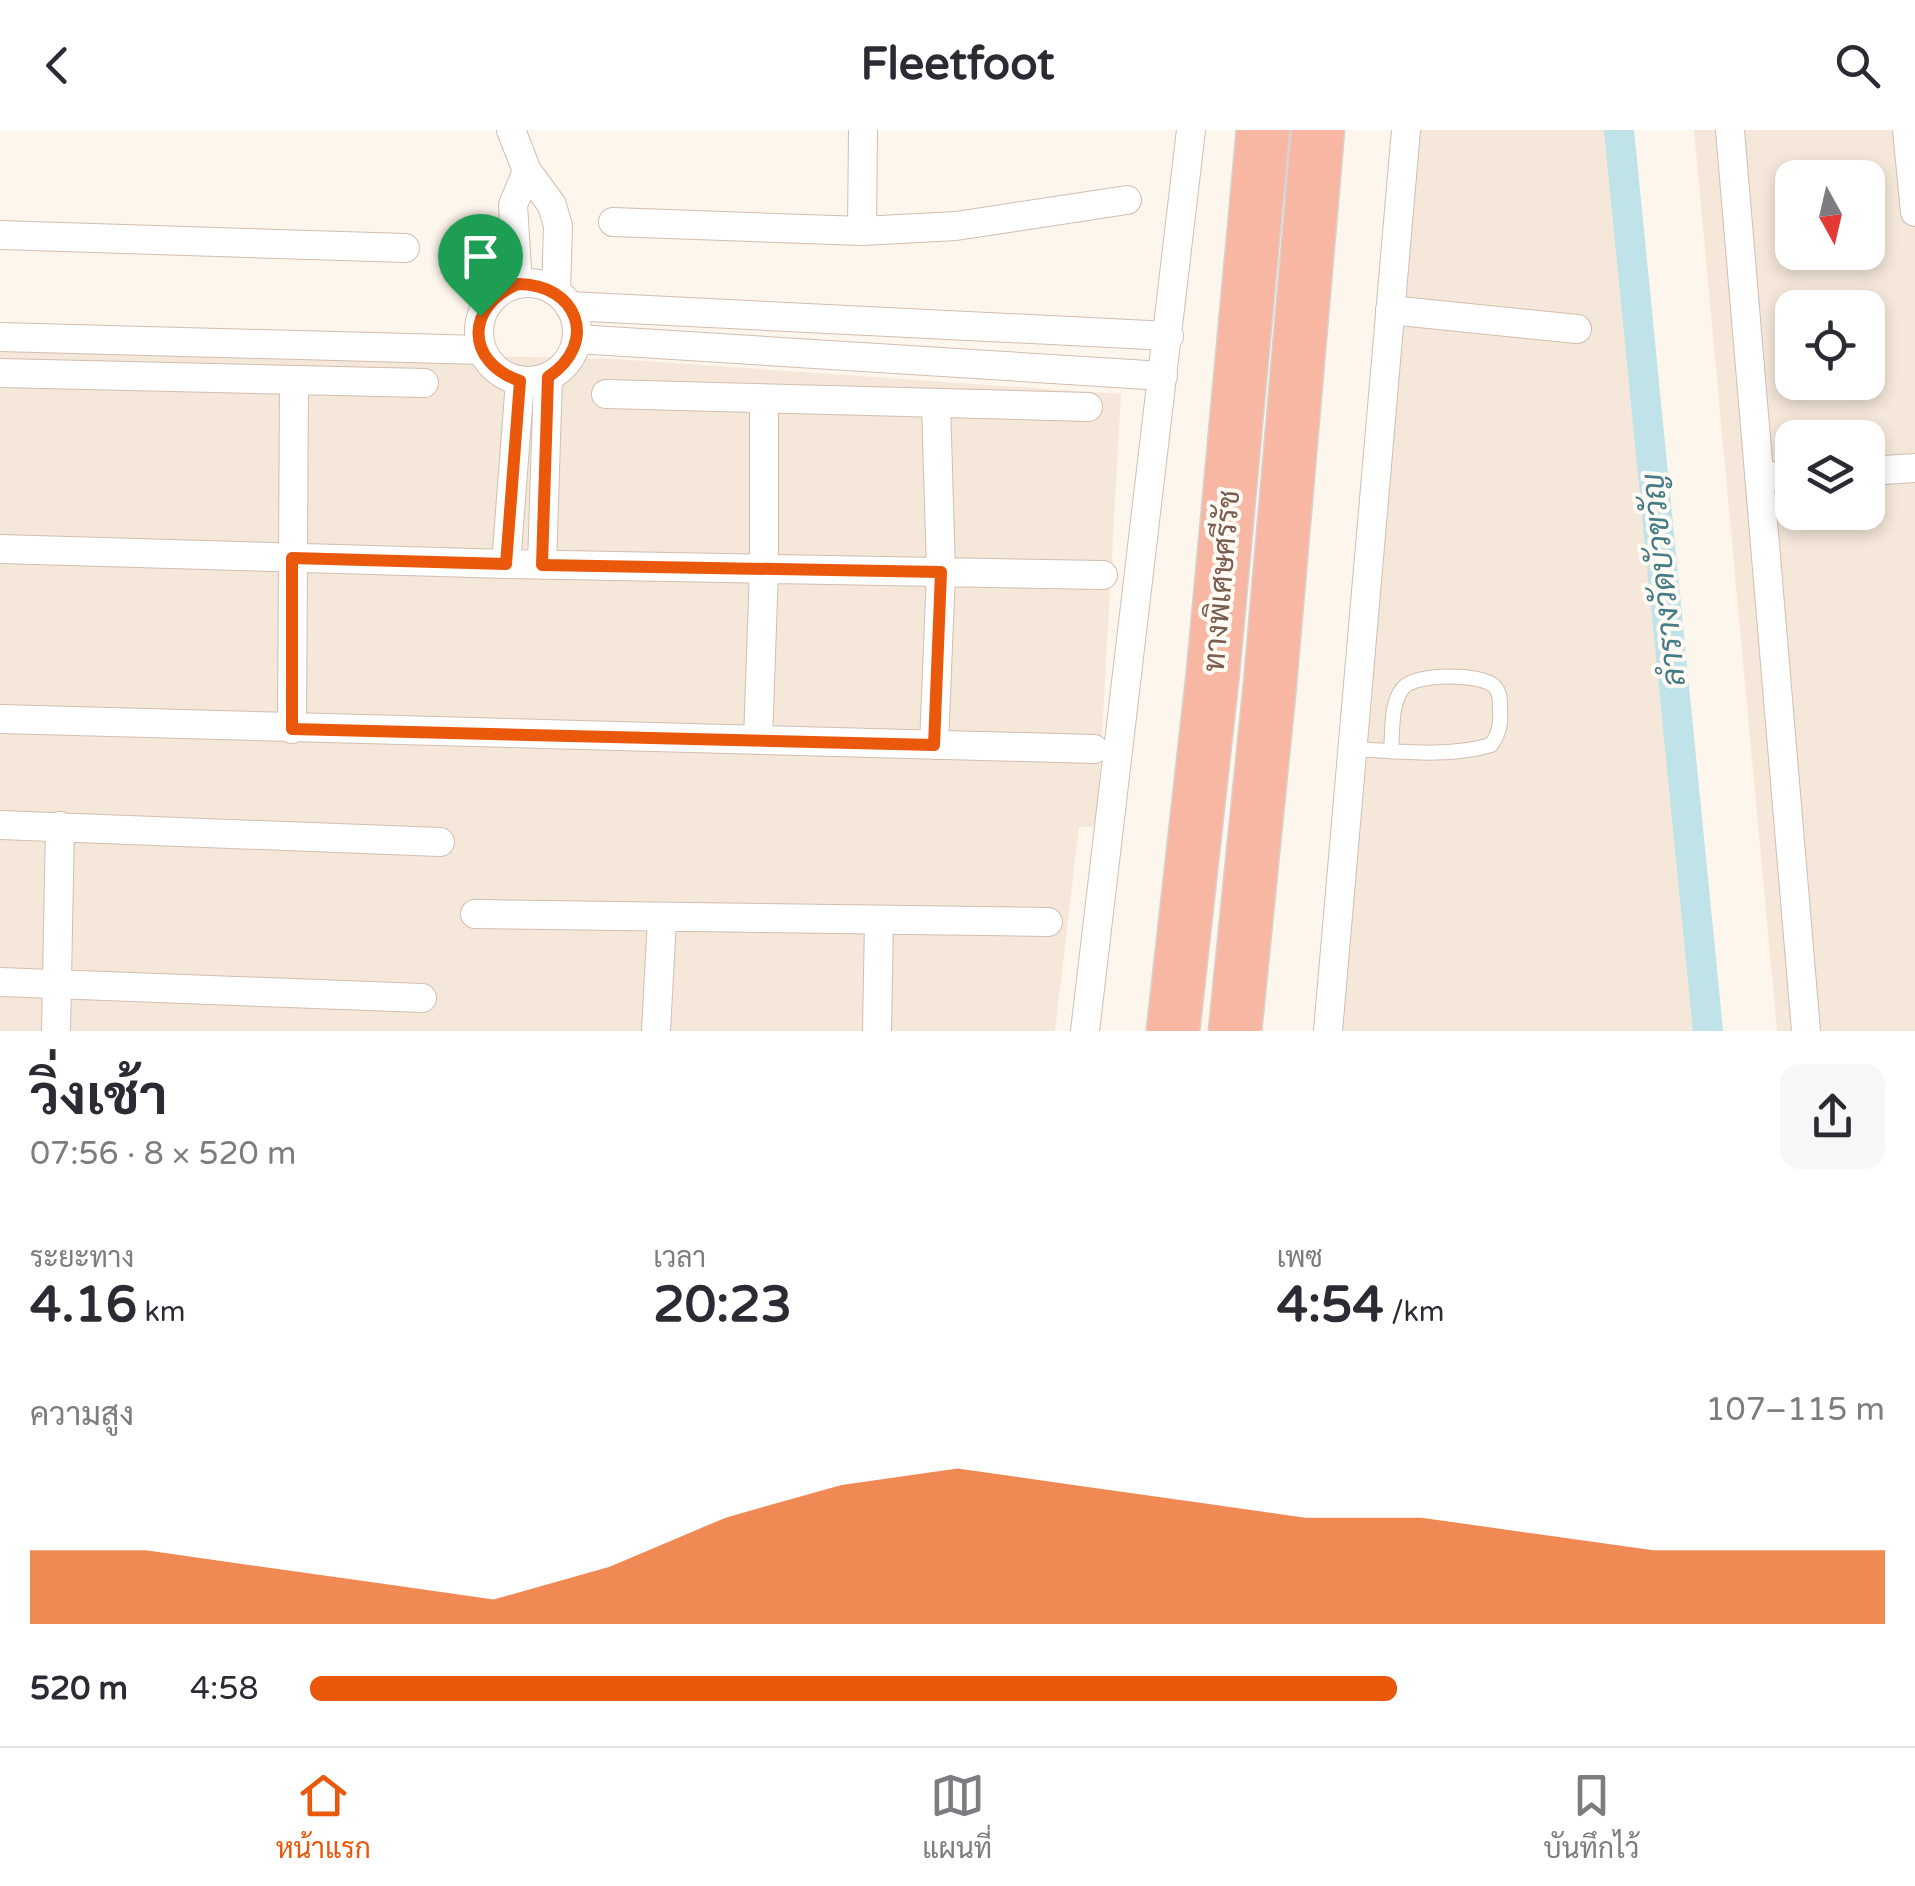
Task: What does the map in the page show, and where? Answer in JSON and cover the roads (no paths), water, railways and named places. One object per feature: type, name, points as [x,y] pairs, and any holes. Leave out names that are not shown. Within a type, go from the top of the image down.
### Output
[{"type":"highway","name":"ทางพิเศษศรีรัช","points":[[1173,1031],[1214,672],[1263,130]]},
{"type":"highway","name":"ทางพิเศษศรีรัช","points":[[1235,1031],[1270,684],[1318,130]]},
{"type":"street","points":[[511,130],[527,172],[552,205],[558,226],[562,299]]},
{"type":"street","points":[[862,231],[863,130]]},
{"type":"street","points":[[1085,1031],[1191,130]]},
{"type":"street","points":[[1328,1031],[1406,130]]},
{"type":"street","points":[[1730,130],[1806,1031]]},
{"type":"street","points":[[1907,130],[1915,212]]},
{"type":"street","points":[[518,284],[513,205],[527,172]]},
{"type":"street","points":[[613,222],[862,231],[956,226],[1127,200]]},
{"type":"street","points":[[0,235],[405,248]]},
{"type":"street","points":[[518,284],[538,284],[562,299],[576,322],[577,339],[572,355],[548,377],[520,381],[504,376],[490,365],[481,350],[480,316],[502,290],[518,284]]},
{"type":"street","points":[[562,299],[1168,336]]},
{"type":"street","points":[[1390,310],[1577,328]]},
{"type":"street","points":[[0,338],[481,350]]},
{"type":"street","points":[[577,339],[1163,376]]},
{"type":"street","points":[[0,373],[424,384]]},
{"type":"street","points":[[542,565],[548,377]]},
{"type":"street","points":[[292,729],[294,380]]},
{"type":"street","points":[[506,564],[520,381]]},
{"type":"street","points":[[606,394],[1088,407]]},
{"type":"street","points":[[758,740],[764,399]]},
{"type":"street","points":[[934,745],[941,572],[936,403]]},
{"type":"street","points":[[1885,470],[1915,468]]},
{"type":"street","points":[[1759,477],[1775,476]]},
{"type":"street","points":[[0,549],[542,565],[1103,575]]},
{"type":"street","points":[[0,719],[1094,749]]},
{"type":"street","points":[[0,825],[440,842]]},
{"type":"street","points":[[56,1031],[60,826]]},
{"type":"street","points":[[475,914],[1048,922]]},
{"type":"street","points":[[656,1031],[662,919]]},
{"type":"street","points":[[877,1031],[879,921]]},
{"type":"street","points":[[0,982],[422,998]]},
{"type":"lane","points":[[1352,748],[1391,750],[1452,752],[1492,745],[1500,733],[1500,694],[1491,683],[1479,679],[1411,680],[1400,690],[1394,708],[1391,750]]},
{"type":"waterway","name":"ลำรางวัดบัวขวัญ","points":[[1619,130],[1708,1031]]}]
